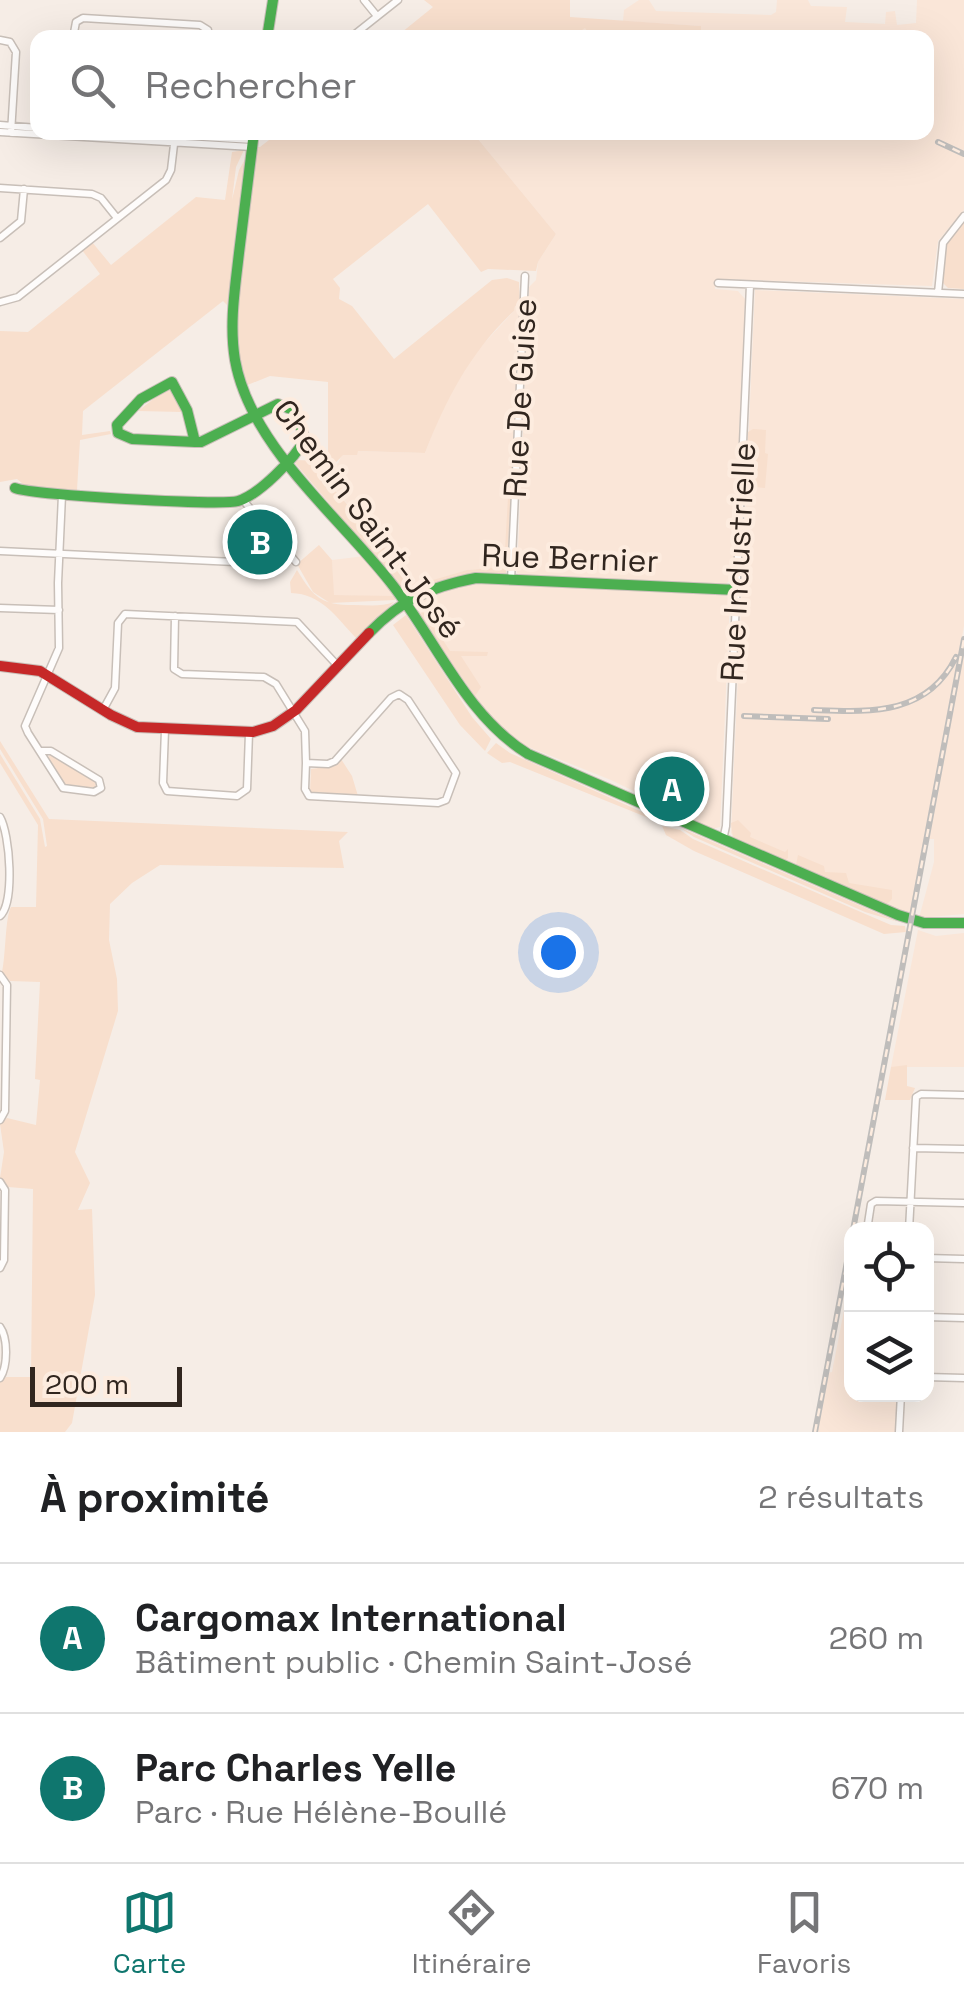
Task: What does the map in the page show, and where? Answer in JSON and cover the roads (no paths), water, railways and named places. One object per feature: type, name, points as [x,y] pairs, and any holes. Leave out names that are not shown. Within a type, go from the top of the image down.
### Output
[{"type":"street","points":[[268,30],[273,0]]},
{"type":"street","points":[[364,0],[377,16]]},
{"type":"street","points":[[360,30],[398,0]]},
{"type":"street","points":[[74,30],[76,22],[84,18],[200,24],[208,30]]},
{"type":"street","points":[[0,40],[10,42],[16,49],[12,130]]},
{"type":"street","points":[[0,129],[30,131]]},
{"type":"street","points":[[12,130],[30,129]]},
{"type":"street","points":[[0,302],[18,297],[168,177],[175,140]]},
{"type":"street","name":"Chemin Saint-José","points":[[253,140],[231,330],[236,367],[254,415],[287,462],[368,553],[482,716],[511,745],[908,919],[924,923],[964,920]]},
{"type":"street","points":[[0,188],[95,194],[117,218]]},
{"type":"street","points":[[0,238],[22,218],[24,190]]},
{"type":"street","points":[[938,293],[942,242],[964,216]]},
{"type":"street","name":"Rue De Guise","points":[[512,580],[525,276]]},
{"type":"street","points":[[718,282],[964,294]]},
{"type":"street","name":"Rue Industrielle","points":[[723,840],[750,285]]},
{"type":"street","points":[[15,488],[26,493],[62,495],[242,500],[304,442],[297,413],[278,404],[195,442],[128,439],[120,434],[117,425],[163,384],[172,382],[181,390],[186,414],[196,434],[195,442]]},
{"type":"street","points":[[40,751],[51,751],[99,780],[100,788],[94,792],[65,790],[40,751],[25,724],[59,648],[62,495]]},
{"type":"street","points":[[242,500],[296,562]]},
{"type":"street","points":[[0,551],[258,563],[282,546]]},
{"type":"street","name":"Rue Bernier","points":[[294,712],[393,608],[460,580],[737,590]]},
{"type":"street","points":[[0,608],[59,610]]},
{"type":"street","points":[[104,710],[114,688],[119,618],[127,614],[298,622],[336,665]]},
{"type":"street","points":[[175,616],[176,672],[268,678],[276,684],[306,735],[306,763],[306,791],[314,798],[440,803],[447,798],[456,775],[408,700],[398,694],[335,761],[306,763]]},
{"type":"street","points":[[0,666],[31,668],[49,676],[132,725],[249,733],[268,728],[294,712]]},
{"type":"street","points":[[166,730],[163,780],[165,790],[173,794],[244,794],[248,786],[249,733]]},
{"type":"street","points":[[0,817],[7,832],[4,858],[8,909],[0,916]]},
{"type":"street","points":[[0,975],[6,982],[6,1111],[0,1120]]},
{"type":"street","points":[[909,1222],[916,1098],[921,1094],[964,1095]]},
{"type":"street","points":[[914,1148],[964,1149]]},
{"type":"street","points":[[0,1182],[5,1190],[4,1260],[0,1268]]},
{"type":"street","points":[[868,1222],[872,1203],[964,1203]]},
{"type":"street","points":[[934,1258],[964,1259]]},
{"type":"street","points":[[934,1318],[964,1318]]},
{"type":"street","points":[[0,1327],[5,1337],[4,1370],[0,1378]]},
{"type":"street","points":[[934,1377],[964,1378]]},
{"type":"street","points":[[899,1432],[901,1402]]},
{"type":"railway","points":[[938,142],[964,154]]},
{"type":"railway","points":[[855,1222],[964,639]]},
{"type":"railway","points":[[814,710],[876,710],[913,700],[944,676],[956,657]]},
{"type":"railway","points":[[744,716],[828,719]]},
{"type":"railway","points":[[815,1432],[844,1278]]},
{"type":"place","name":"Parc Charles Yelle","points":[[260,542]]},
{"type":"place","name":"Cargomax International","points":[[672,789]]}]
